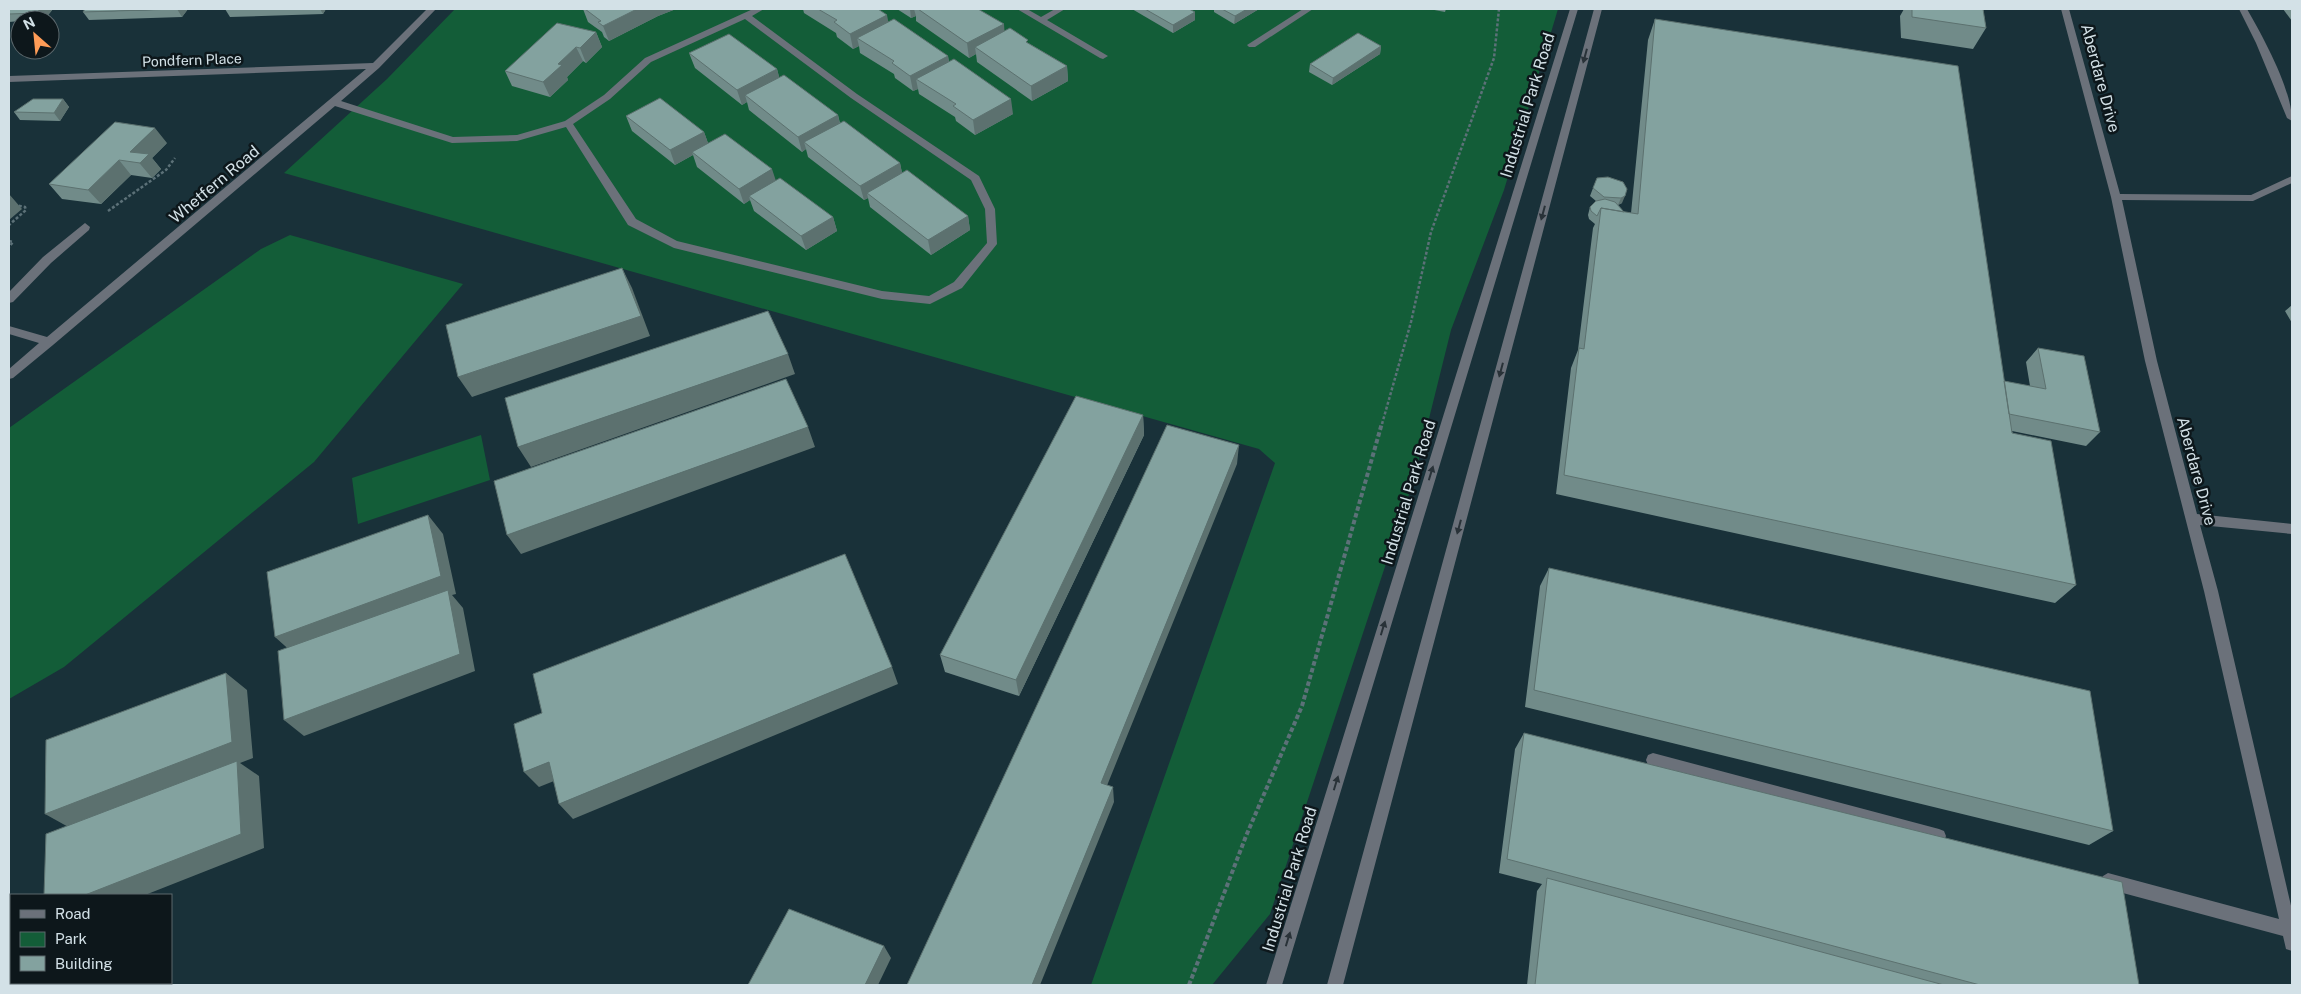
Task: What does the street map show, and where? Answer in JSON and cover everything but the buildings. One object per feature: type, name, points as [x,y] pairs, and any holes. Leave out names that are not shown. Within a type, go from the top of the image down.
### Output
[{"type":"street","name":"Whetfern Road","points":[[9,375],[376,66],[432,9]]},
{"type":"street","points":[[334,102],[452,140],[517,138],[568,123],[607,97],[648,60],[760,9]]},
{"type":"street","points":[[1022,9],[1103,56]]},
{"type":"street","points":[[1041,20],[1061,9]]},
{"type":"street","points":[[1252,45],[1309,9]]},
{"type":"street","name":"Industrial Park Road","points":[[1274,985],[1574,9]]},
{"type":"street","points":[[1335,985],[1598,9]]},
{"type":"street","name":"Aberdare Drive","points":[[2066,9],[2116,197],[2151,361],[2193,519],[2291,936]]},
{"type":"street","points":[[2243,9],[2261,42],[2292,118]]},
{"type":"street","points":[[568,123],[632,222],[674,244],[882,295],[930,300],[958,285],[992,244],[990,209],[975,178],[854,96],[746,16]]},
{"type":"street","name":"Pondfern Place","points":[[9,79],[376,66]]},
{"type":"street","points":[[2116,197],[2254,198],[2292,179]]},
{"type":"street","points":[[9,298],[47,260],[85,227]]},
{"type":"street","points":[[9,330],[49,342]]},
{"type":"street","points":[[2193,519],[2292,529]]},
{"type":"street","points":[[1653,760],[1952,840]]},
{"type":"street","points":[[2096,878],[2291,936]]},
{"type":"path","points":[[1189,985],[1246,836],[1302,706],[1406,341],[1431,232],[1494,58],[1499,9]]},
{"type":"path","points":[[85,227],[166,170],[175,158]]},
{"type":"path","points":[[9,204],[25,207],[26,210],[9,225]]},
{"type":"path","points":[[9,241],[13,242],[9,247]]},
{"type":"green space","points":[[455,9],[1558,9],[1504,190],[1451,330],[1414,479],[1270,914],[1212,985],[1091,985],[1275,463],[1259,449],[284,173],[387,79]]},
{"type":"green space","points":[[290,235],[463,284],[314,462],[64,667],[9,699],[9,428],[261,249]]},
{"type":"green space","points":[[481,435],[490,480],[358,524],[352,478]]}]
